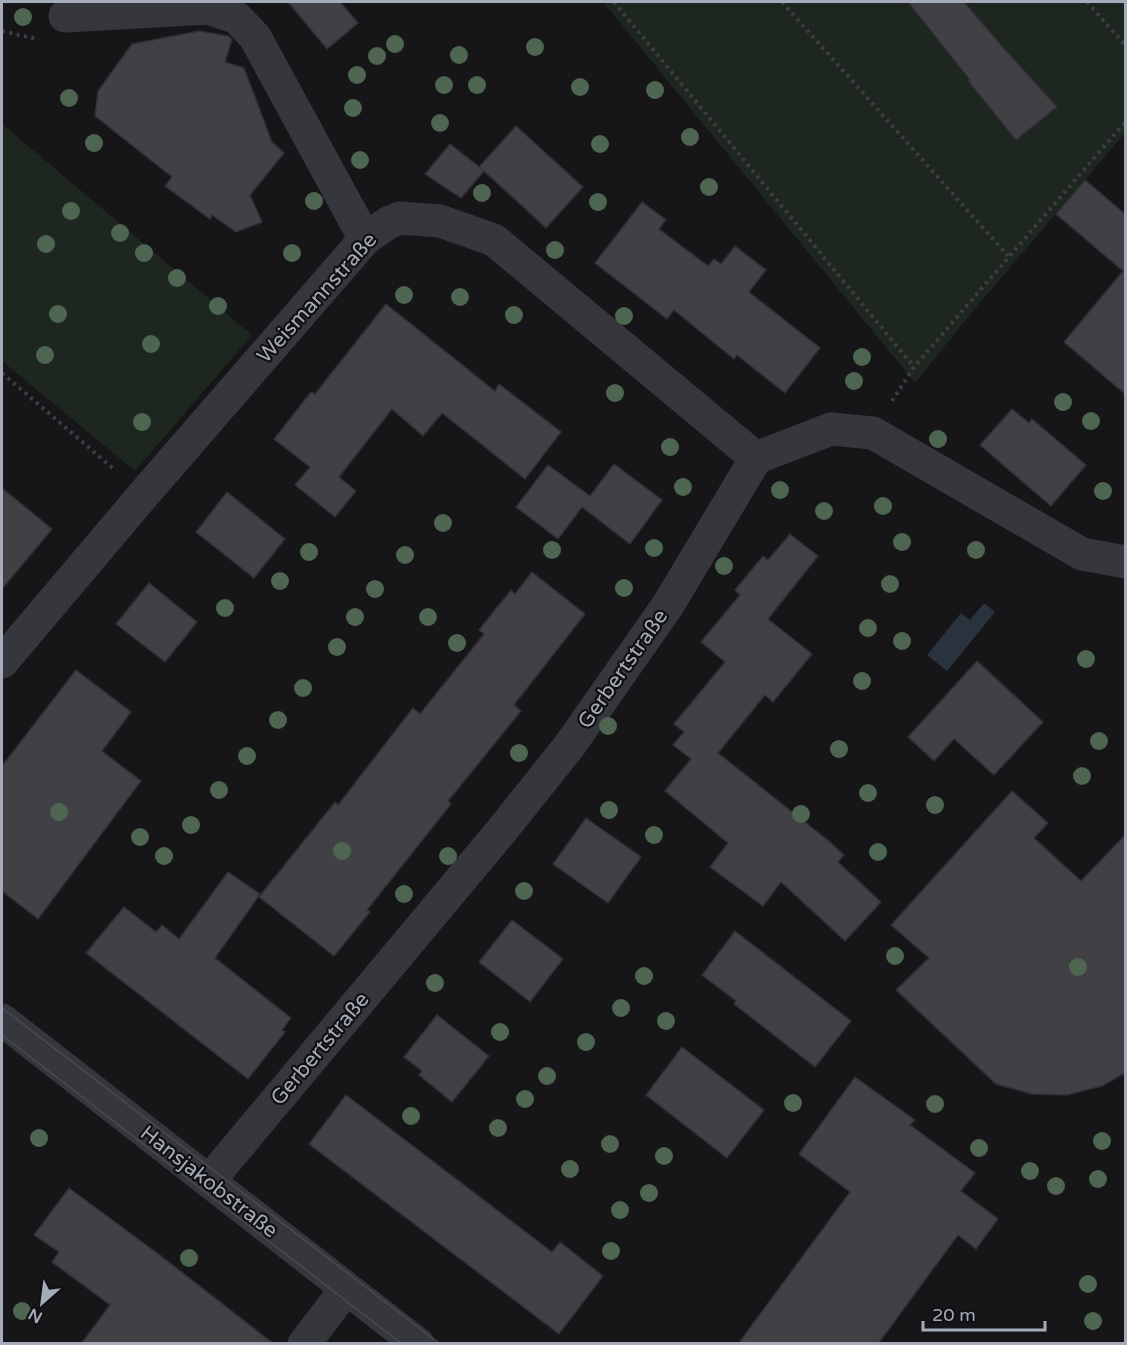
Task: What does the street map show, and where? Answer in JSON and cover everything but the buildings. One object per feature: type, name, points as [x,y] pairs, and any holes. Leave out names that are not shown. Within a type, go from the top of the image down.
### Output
[{"type":"street","points":[[66,16],[208,8],[237,18],[255,37],[365,239]]},
{"type":"street","name":"Weismannstraße","points":[[2,662],[365,239],[388,223],[400,218],[440,222],[494,240],[756,458]]},
{"type":"street","points":[[756,458],[831,429],[873,433],[1082,554],[1125,562]]},
{"type":"street","name":"Gerbertstraße","points":[[209,1181],[503,829],[570,745],[668,605],[756,458]]},
{"type":"street","name":"Hansjakobstraße","points":[[2,1020],[418,1344]]},
{"type":"street","points":[[304,1344],[346,1289]]},
{"type":"path","points":[[614,2],[914,367]]},
{"type":"path","points":[[782,2],[1009,256]]},
{"type":"path","points":[[1087,2],[1125,46]]},
{"type":"path","points":[[873,433],[914,367],[1125,121]]},
{"type":"path","points":[[2,373],[144,494]]},
{"type":"shaded area","points":[[603,2],[1125,2],[1125,133],[978,305],[915,383]]},
{"type":"shaded area","points":[[2,124],[252,335],[135,471],[2,361]]},
{"type":"shaded area","points":[[984,603],[995,612],[947,671],[927,655],[961,613],[970,620]]},
{"type":"tram line","points":[[2,1008],[440,1344]]},
{"type":"tram line","points":[[2,1035],[402,1344]]}]
